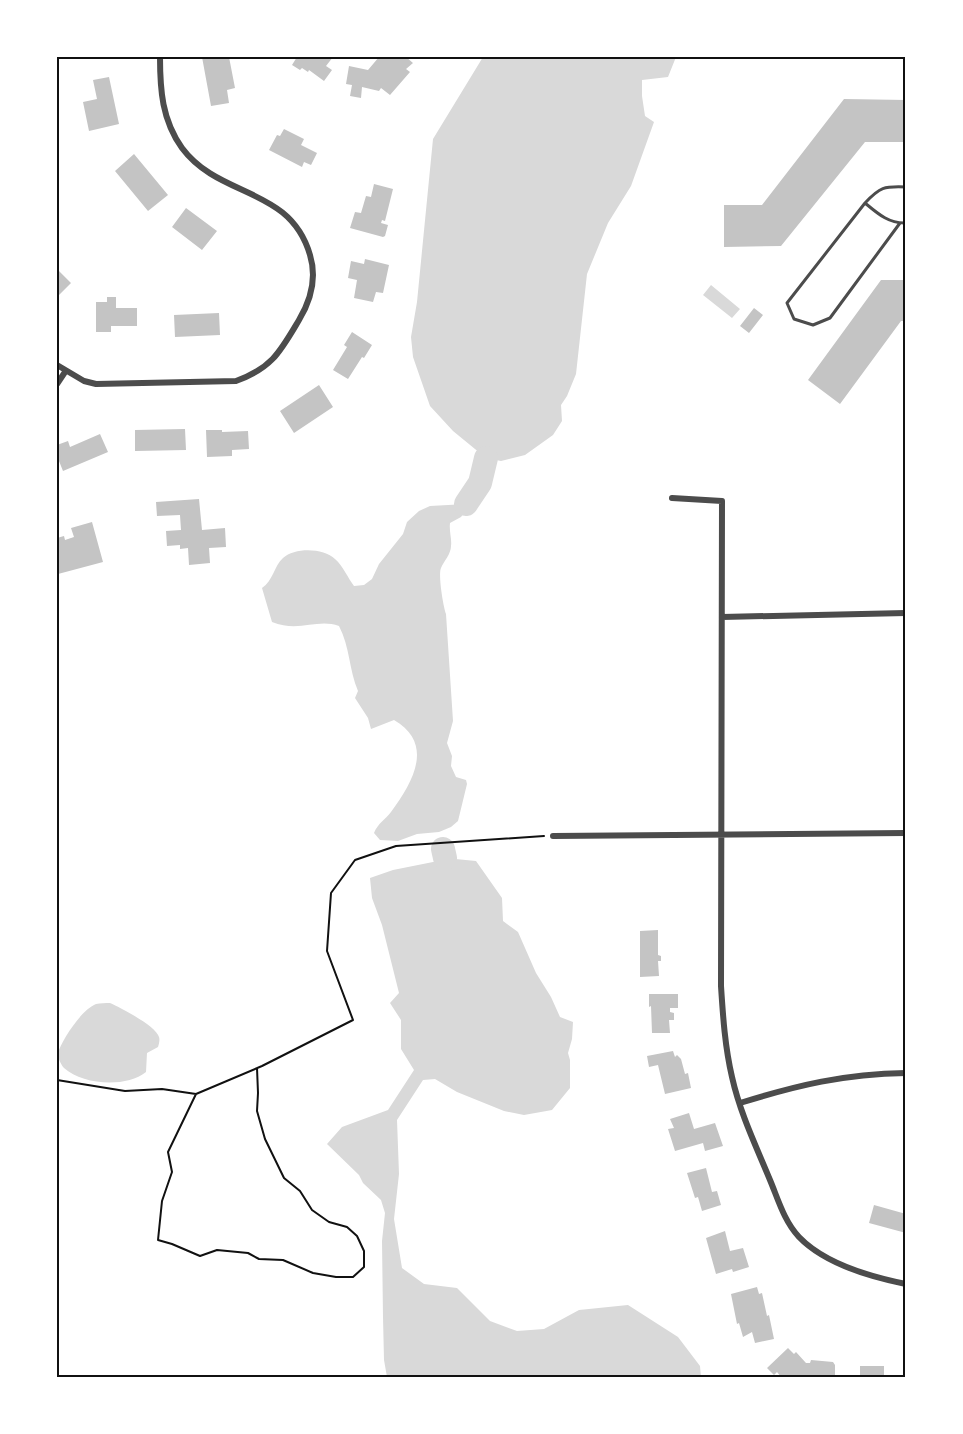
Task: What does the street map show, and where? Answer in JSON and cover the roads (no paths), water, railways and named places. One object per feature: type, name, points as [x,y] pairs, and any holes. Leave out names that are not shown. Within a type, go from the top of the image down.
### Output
[{"type":"street","points":[[57,365],[65,372],[96,384],[236,381],[254,375],[271,362],[306,309],[312,288],[313,267],[307,246],[297,227],[283,211],[225,182],[197,164],[183,149],[171,130],[162,106],[160,57]]},
{"type":"street","points":[[57,384],[65,372]]},
{"type":"street","points":[[672,498],[722,501],[721,986],[724,1032],[732,1078],[746,1121],[787,1221],[799,1237],[814,1250],[874,1278],[906,1284]]},
{"type":"street","points":[[722,616],[906,613]]},
{"type":"street","points":[[553,836],[906,833]]},
{"type":"street","points":[[740,1103],[809,1083],[850,1076],[906,1073]]},
{"type":"lane","points":[[900,223],[830,318],[813,325],[794,319],[787,303],[865,203],[877,189],[888,186],[906,187]]},
{"type":"lane","points":[[865,203],[881,217],[906,223]]},
{"type":"waterway","points":[[466,504],[480,483],[486,458]]},
{"type":"waterway","points":[[443,849],[445,858]]}]
